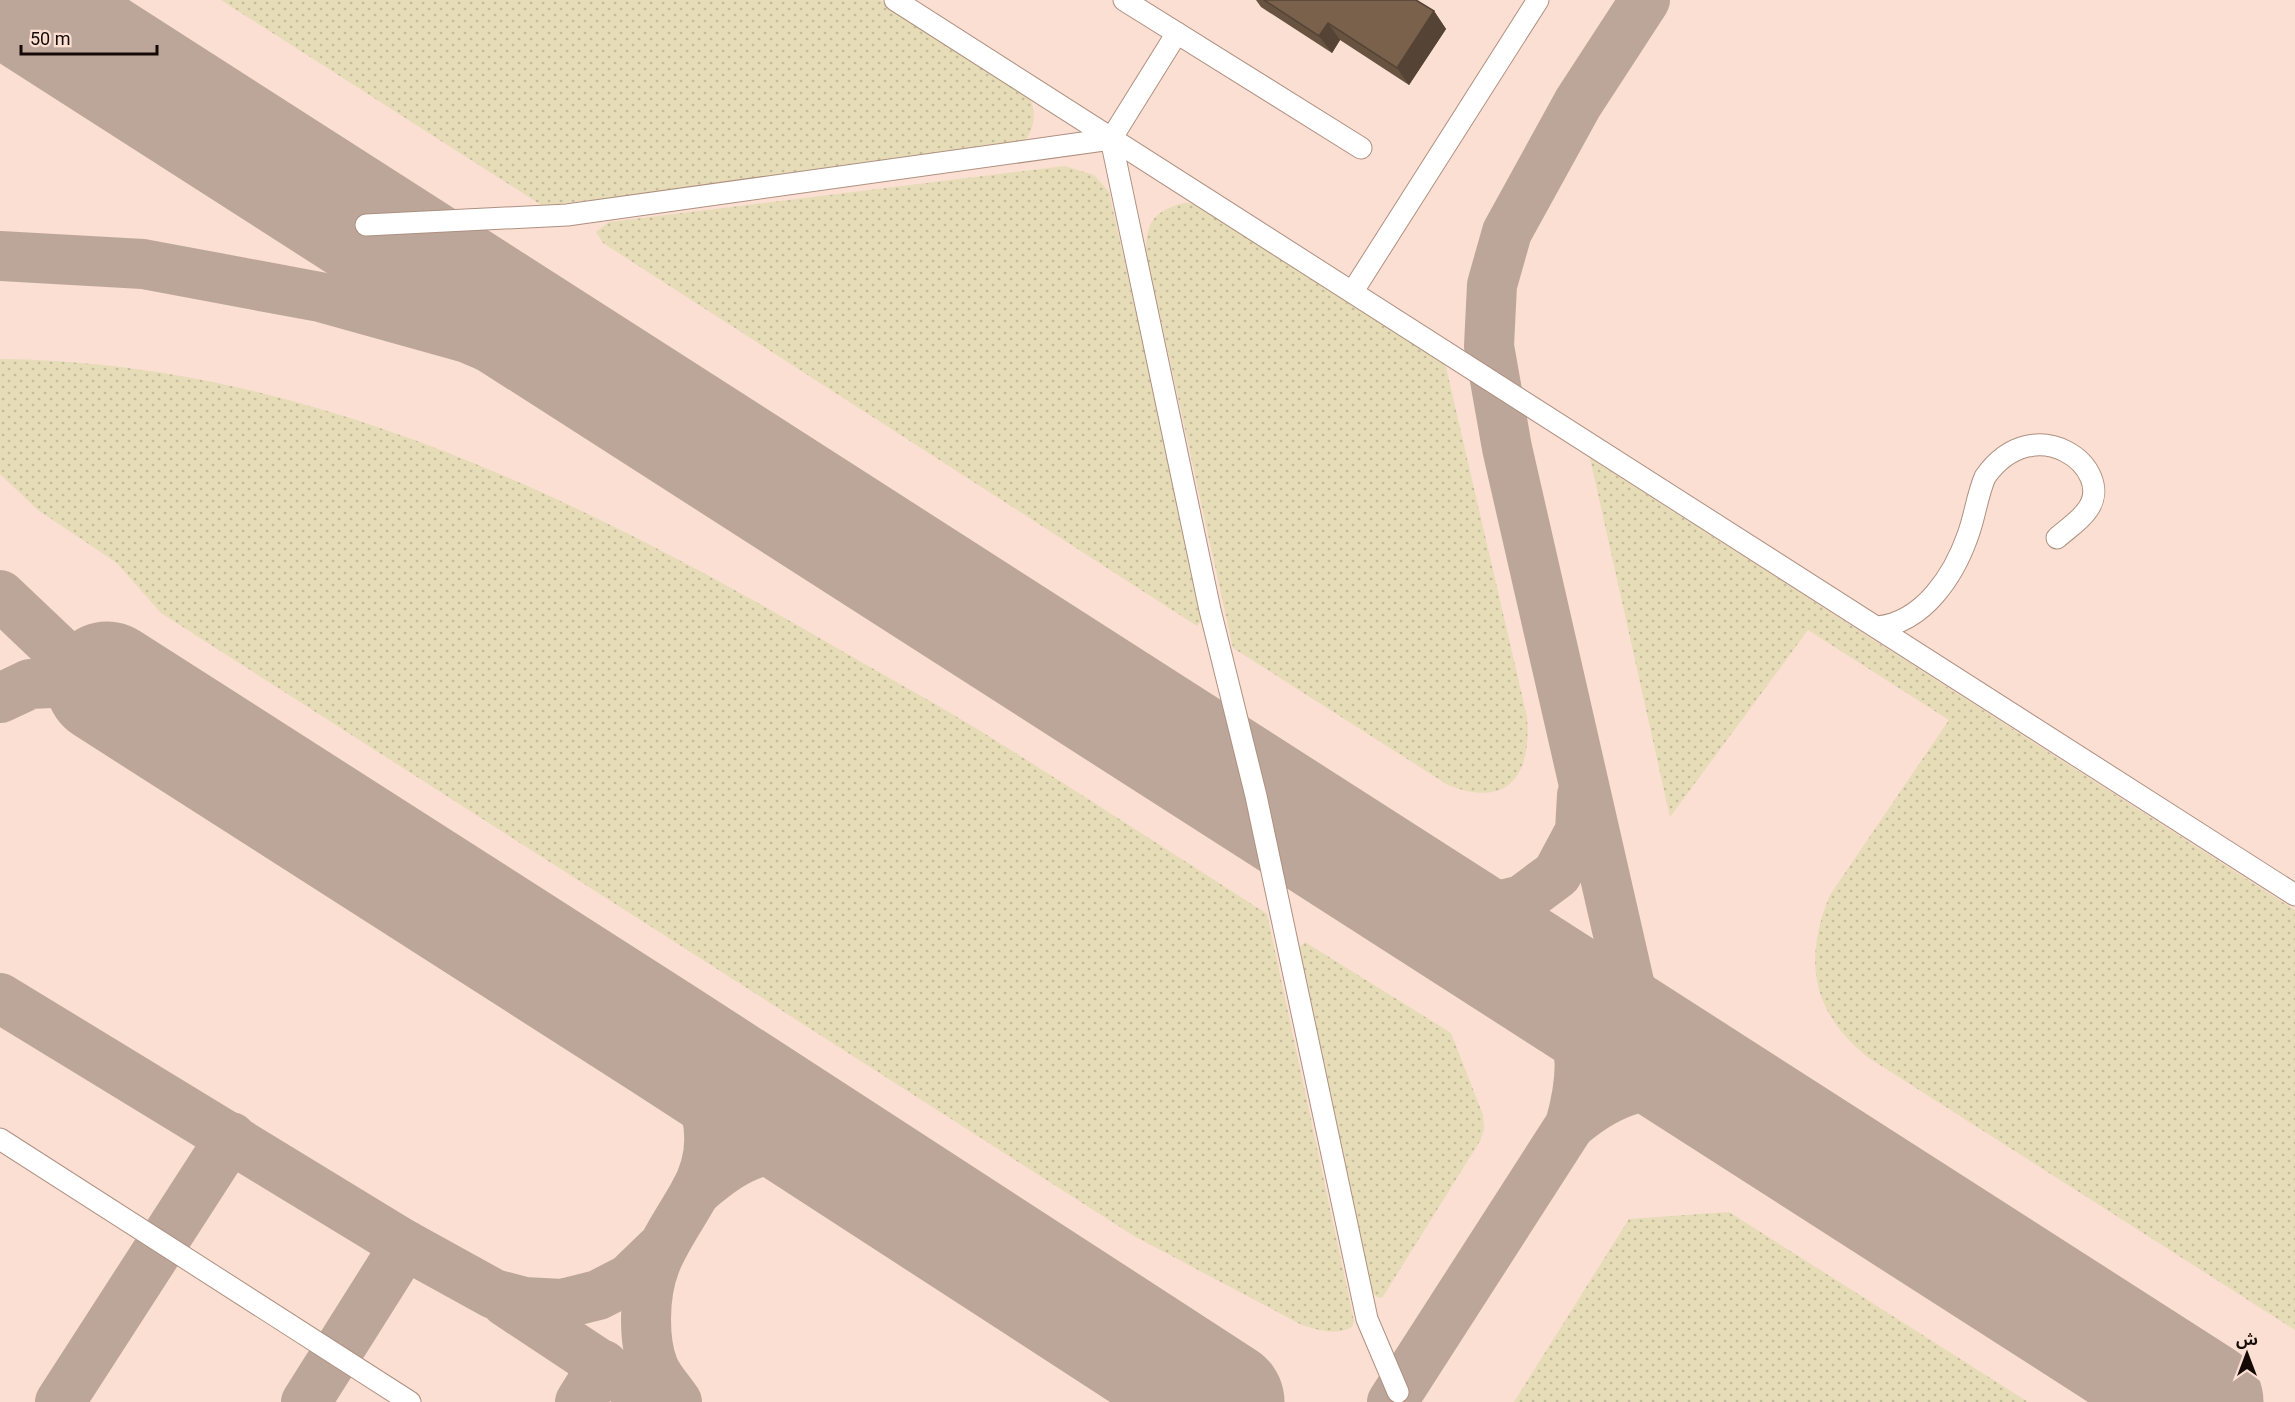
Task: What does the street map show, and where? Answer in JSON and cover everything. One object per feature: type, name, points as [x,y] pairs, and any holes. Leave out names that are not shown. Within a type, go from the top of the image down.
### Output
[{"type":"lane","points":[[895,0],[2295,895]]},
{"type":"lane","points":[[1124,0],[1361,148]]},
{"type":"lane","points":[[1353,291],[1538,0]]},
{"type":"lane","points":[[1177,33],[1111,139],[1210,610],[1256,796],[1367,1319],[1398,1392]]},
{"type":"lane","points":[[366,225],[567,215],[1111,139]]},
{"type":"lane","points":[[1878,627],[1915,614],[1939,588],[1962,552],[1985,477],[1992,466],[2012,451],[2035,444],[2058,447],[2073,456],[2085,469],[2092,488],[2093,499],[2088,510],[2057,537]]},
{"type":"lane","points":[[0,1139],[410,1402]]},
{"type":"sand","points":[[221,0],[880,0],[1024,91],[1032,104],[1034,119],[1029,134],[1020,146],[543,206]]},
{"type":"sand","points":[[1065,166],[1094,175],[1109,192],[1204,617],[1197,626],[603,243],[596,232],[609,222]]},
{"type":"sand","points":[[1185,203],[1198,204],[1445,363],[1527,717],[1528,738],[1520,770],[1512,782],[1501,789],[1486,793],[1448,785],[1233,648],[1146,252],[1148,232],[1154,218],[1166,209]]},
{"type":"sand","points":[[0,359],[111,366],[219,384],[325,410],[429,446],[530,487],[629,534],[727,586],[943,708],[1267,914],[1354,1321],[1352,1327],[1333,1332],[1302,1325],[1134,1236],[161,613],[117,563],[38,510],[0,474]]},
{"type":"sand","points":[[1590,458],[2295,910],[2295,1330],[1869,1058],[1835,1022],[1824,1004],[1815,963],[1822,919],[1830,895],[1949,720],[1808,630],[1670,817]]},
{"type":"sand","points":[[1305,942],[1451,1033],[1483,1115],[1484,1130],[1480,1141],[1382,1298],[1377,1297],[1372,1291],[1298,949]]},
{"type":"sand","points":[[1729,1212],[2028,1402],[1514,1402],[1629,1219]]},
{"type":"building","points":[[1264,0],[1416,0],[1434,11],[1397,68],[1328,23],[1319,36]]},
{"type":"taxiway","points":[[1645,0],[1578,103],[1507,232],[1492,285],[1489,346],[1507,448],[1629,982],[1641,1019],[1675,1064]]},
{"type":"taxiway","points":[[0,256],[143,264],[320,297],[467,338],[588,389],[721,453]]},
{"type":"taxiway","points":[[0,595],[58,650],[107,683]]},
{"type":"taxiway","points":[[0,698],[30,684],[72,682],[111,690]]},
{"type":"taxiway","points":[[1423,902],[1477,911],[1522,900],[1557,874],[1580,831],[1582,795]]},
{"type":"taxiway","points":[[1392,1402],[1570,1125],[1579,1081],[1577,1037],[1566,1009],[1534,974]]},
{"type":"taxiway","points":[[0,998],[405,1245],[494,1294],[524,1302],[562,1304],[598,1295],[629,1279],[659,1250]]},
{"type":"taxiway","points":[[665,1040],[679,1057],[700,1093],[709,1132],[704,1173],[660,1252],[647,1299],[646,1331],[652,1362],[659,1377],[677,1402]]},
{"type":"taxiway","points":[[1570,1125],[1603,1101],[1634,1089],[1667,1084],[1707,1084]]},
{"type":"taxiway","points":[[60,1402],[231,1137]]},
{"type":"taxiway","points":[[695,1192],[728,1166],[757,1152],[790,1148],[832,1149]]},
{"type":"taxiway","points":[[306,1402],[405,1245]]},
{"type":"taxiway","points":[[506,1302],[657,1402]]},
{"type":"taxiway","points":[[2111,1344],[2182,1402]]},
{"type":"taxiway","points":[[580,1402],[603,1365]]},
{"type":"runway","points":[[15,0],[2202,1402]]},
{"type":"runway","points":[[107,683],[665,1040],[1223,1402]]}]
